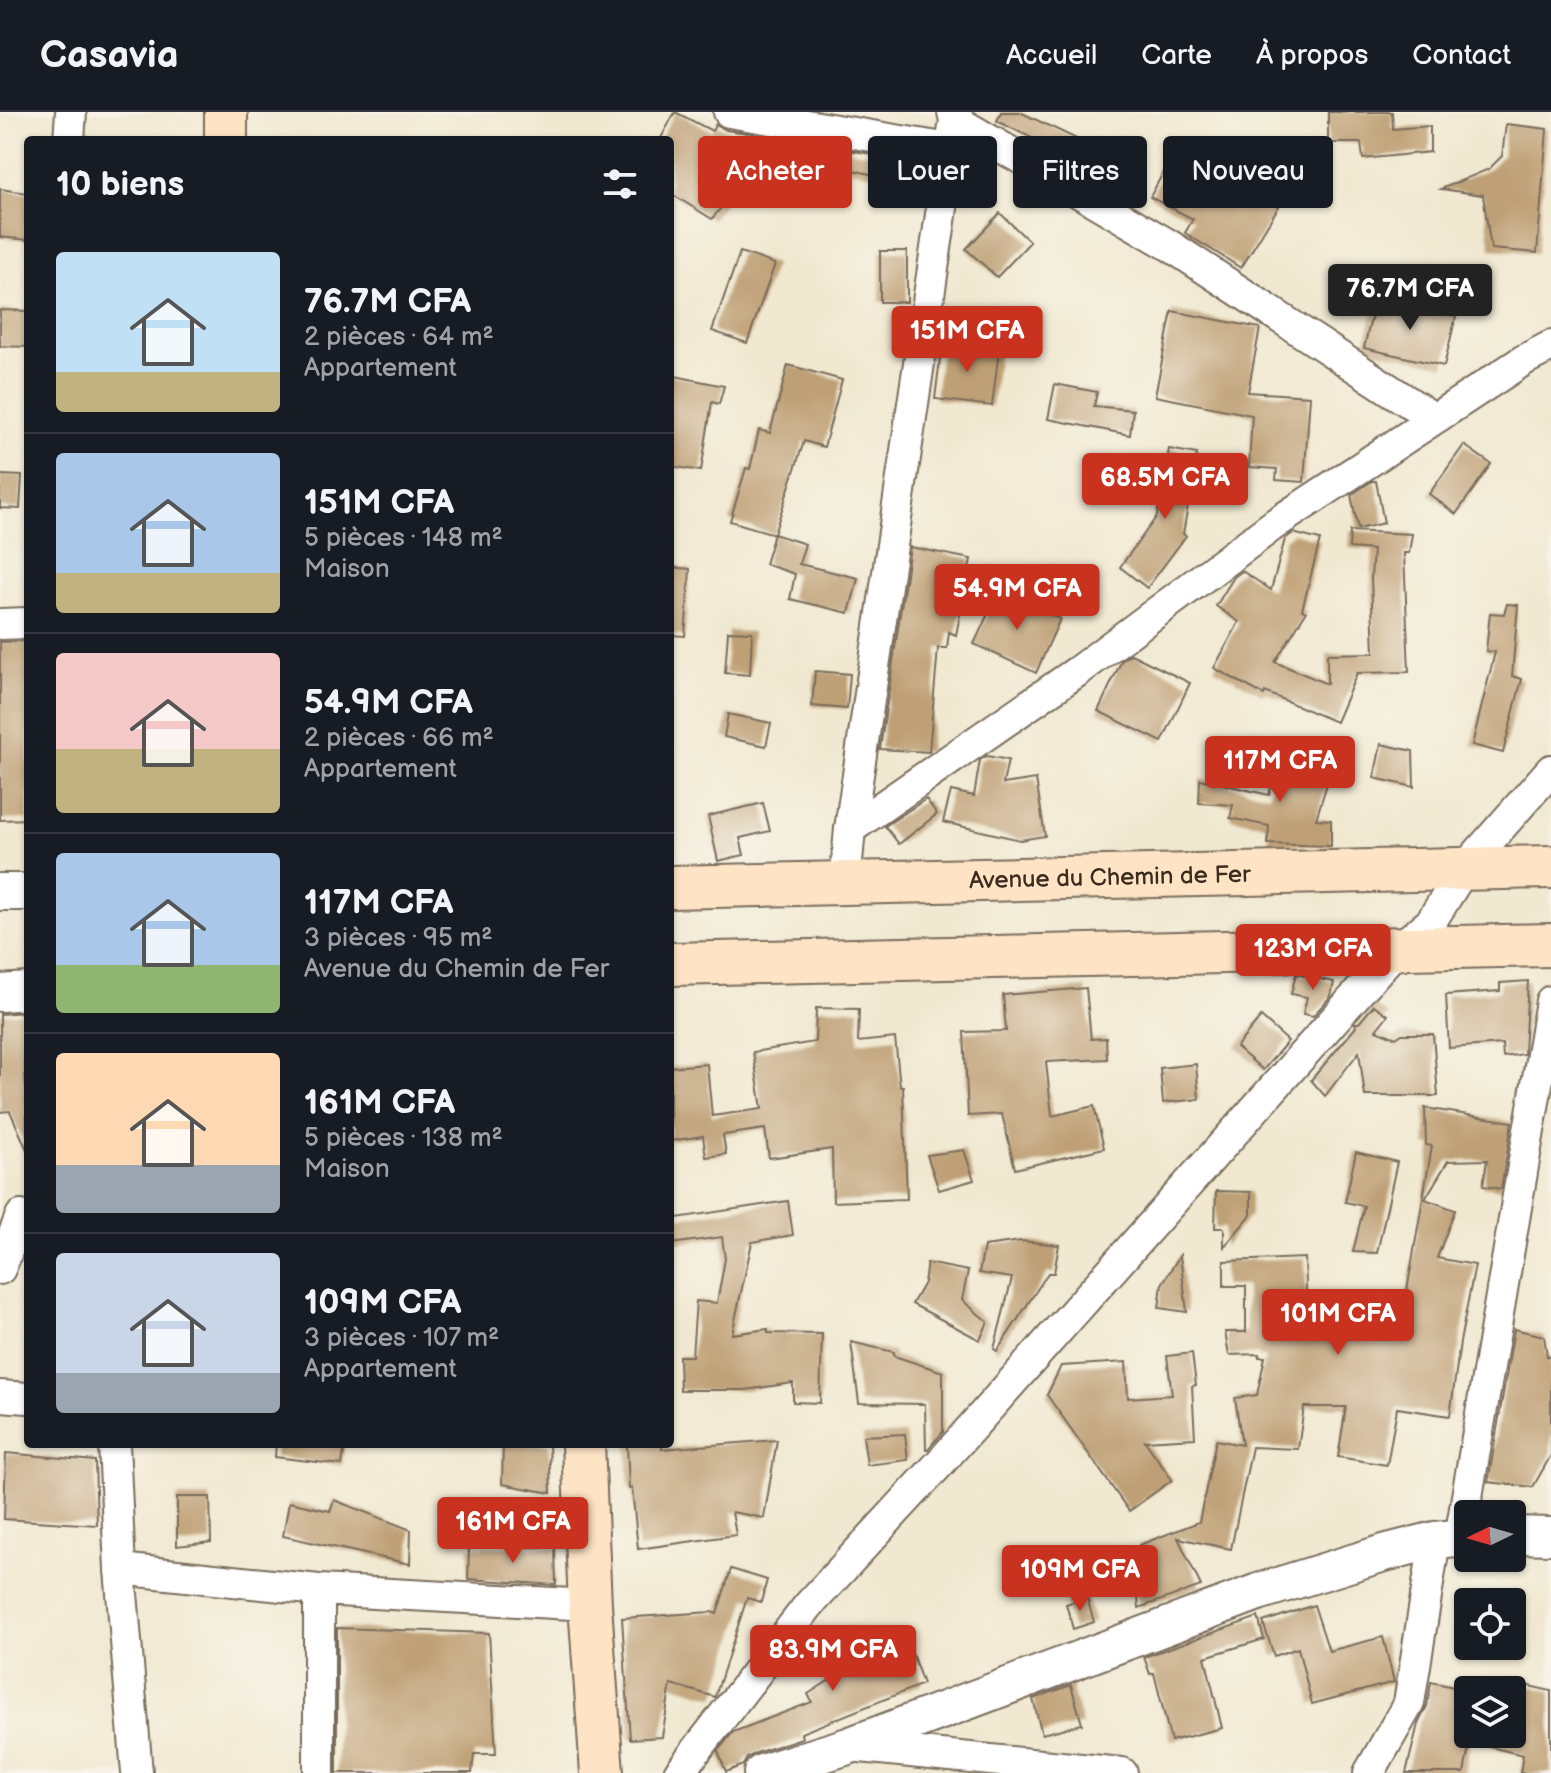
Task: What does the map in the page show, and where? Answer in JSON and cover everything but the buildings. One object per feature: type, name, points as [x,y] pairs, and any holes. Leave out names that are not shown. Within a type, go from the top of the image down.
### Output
[{"type":"main road","points":[[226,112],[226,136]]},
{"type":"main road","name":"Avenue du Chemin de Fer","points":[[674,887],[1551,867]]},
{"type":"main road","points":[[674,964],[1551,945]]},
{"type":"main road","points":[[583,1448],[602,1773]]},
{"type":"street","points":[[69,136],[71,112]]},
{"type":"street","points":[[729,112],[952,127],[1169,245],[1433,418]]},
{"type":"street","points":[[845,883],[850,829],[952,127]]},
{"type":"street","points":[[850,829],[1078,671],[1276,523],[1433,418],[1551,346]]},
{"type":"street","points":[[0,624],[24,623]]},
{"type":"street","points":[[679,1773],[808,1606],[940,1463],[1397,949],[1430,923],[1464,869],[1551,770]]},
{"type":"street","points":[[0,892],[24,892]]},
{"type":"street","points":[[0,993],[24,991]]},
{"type":"street","points":[[1461,1500],[1551,1001]]},
{"type":"street","points":[[0,1269],[16,1216]]},
{"type":"street","points":[[0,1396],[24,1398]]},
{"type":"street","points":[[114,1448],[120,1569],[137,1773]]},
{"type":"street","points":[[1526,1535],[1551,1536]]},
{"type":"street","points":[[762,1773],[848,1746],[1258,1592],[1343,1564],[1454,1538],[1409,1703],[1369,1773]]},
{"type":"street","points":[[120,1569],[319,1590],[590,1605]]},
{"type":"street","points":[[319,1590],[319,1773]]},
{"type":"street","points":[[848,1746],[1122,1773]]}]
